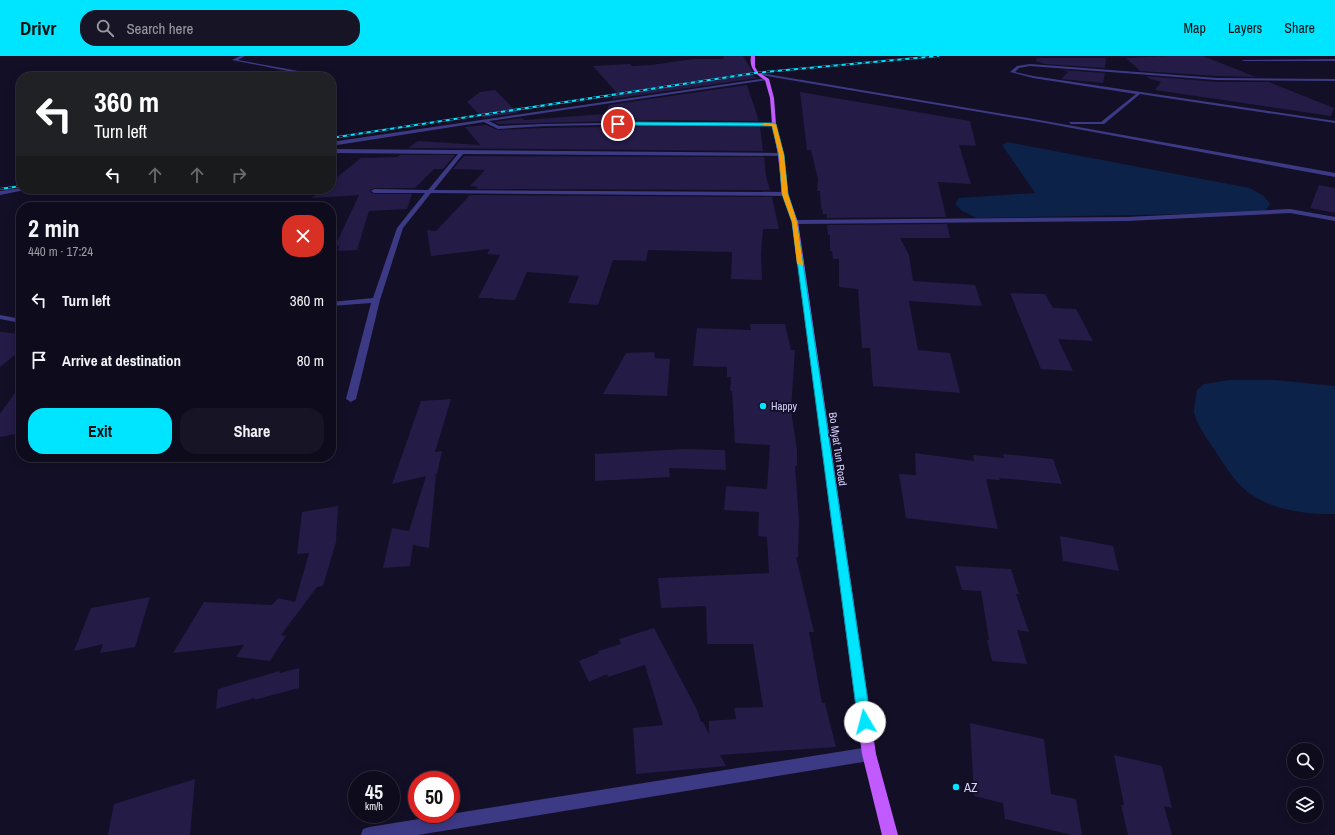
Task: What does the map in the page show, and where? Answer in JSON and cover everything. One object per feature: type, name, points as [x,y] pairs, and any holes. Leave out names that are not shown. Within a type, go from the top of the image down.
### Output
[{"type":"main road","points":[[753,56],[751,64],[755,73],[767,79]]},
{"type":"main road","name":"Bo Myat Tun Road","points":[[767,79],[772,98],[774,124],[781,155],[785,194],[794,222],[869,754],[890,835]]},
{"type":"street","points":[[243,56],[234,60],[299,72]]},
{"type":"street","points":[[1244,61],[1335,60]]},
{"type":"street","points":[[1335,80],[1217,79],[1030,65],[1018,67],[1012,72],[1033,78],[1335,122]]},
{"type":"street","points":[[755,73],[1045,122],[1335,175]]},
{"type":"street","points":[[336,143],[767,79]]},
{"type":"street","points":[[1045,122],[1102,123],[1139,93]]},
{"type":"street","points":[[920,101],[961,114]]},
{"type":"street","points":[[485,120],[498,128],[544,125],[658,123],[774,124]]},
{"type":"street","points":[[336,151],[781,155]]},
{"type":"street","points":[[351,399],[376,300],[400,228],[461,153]]},
{"type":"street","points":[[1240,164],[1335,181]]},
{"type":"street","points":[[0,193],[16,191]]},
{"type":"street","points":[[374,191],[785,194]]},
{"type":"street","points":[[794,222],[1126,219],[1290,211],[1335,219]]},
{"type":"street","points":[[336,304],[376,300]]},
{"type":"street","points":[[0,317],[16,319]]},
{"type":"street","points":[[369,835],[869,754]]},
{"type":"water","points":[[1007,142],[1250,188],[1264,196],[1270,204],[1265,211],[1237,213],[977,218],[962,211],[955,204],[959,198],[1035,193],[1002,145]]},
{"type":"water","points":[[1229,380],[1275,380],[1335,386],[1335,514],[1298,512],[1273,505],[1250,494],[1234,478],[1203,432],[1194,412],[1197,390],[1204,384]]},
{"type":"building","points":[[724,56],[743,56],[753,72],[753,75],[757,78],[612,99],[616,92],[593,66],[630,64],[632,66],[651,65],[693,59],[723,59]]},
{"type":"building","points":[[1203,56],[1256,77],[1140,71],[1126,58]]},
{"type":"building","points":[[1037,58],[1106,58],[1105,68],[1045,64],[1036,61]]},
{"type":"building","points":[[1063,70],[1105,73],[1103,83],[1061,79],[1068,72]]},
{"type":"building","points":[[1146,76],[1217,82],[1269,82],[1334,108],[1331,116],[1155,90],[1161,82],[1150,79]]},
{"type":"building","points":[[747,85],[759,121],[658,120],[499,124],[494,122],[522,118],[524,120],[605,114],[609,105]]},
{"type":"building","points":[[495,90],[518,113],[483,118],[467,102],[480,92]]},
{"type":"building","points":[[800,92],[970,121],[976,146],[959,145],[971,184],[938,182],[946,217],[827,218],[827,214],[823,214],[821,209],[820,191],[817,191],[818,179],[811,150],[807,150]]},
{"type":"building","points":[[486,125],[498,130],[658,126],[760,126],[763,151],[408,148],[418,141],[480,145],[465,127]]},
{"type":"building","points":[[400,155],[455,155],[443,169],[434,169],[415,188],[374,188],[370,190],[370,192],[374,194],[412,194],[407,209],[369,211],[357,250],[338,251],[339,246],[336,246],[336,244],[359,195],[312,198],[317,194],[336,194],[336,178],[361,158],[397,157]]},
{"type":"building","points":[[464,156],[764,157],[766,176],[770,190],[476,189],[478,187],[470,186],[485,170],[453,169]]},
{"type":"building","points":[[1319,185],[1335,188],[1335,213],[1310,208]]},
{"type":"building","points":[[470,195],[772,197],[779,229],[763,229],[761,254],[762,280],[731,279],[732,252],[648,250],[646,261],[613,260],[598,305],[568,303],[579,276],[527,272],[515,300],[478,298],[500,255],[487,254],[490,249],[431,256],[427,230],[436,231]]},
{"type":"building","points":[[947,224],[950,238],[900,238],[909,255],[913,281],[975,285],[982,306],[909,301],[918,350],[950,353],[960,393],[873,386],[870,348],[862,348],[858,289],[839,287],[839,259],[833,259],[832,251],[830,251],[830,235],[828,235],[827,225]]},
{"type":"building","points":[[1010,293],[1045,294],[1053,308],[1076,309],[1093,341],[1058,339],[1073,371],[1041,369]]},
{"type":"building","points":[[750,324],[785,324],[791,350],[795,350],[791,410],[797,450],[797,466],[795,466],[799,521],[798,557],[796,557],[814,632],[809,632],[822,703],[825,703],[836,747],[720,755],[726,766],[636,774],[633,728],[663,725],[645,665],[608,677],[607,674],[589,682],[579,661],[599,653],[598,651],[621,644],[619,639],[654,628],[697,710],[701,722],[703,722],[709,734],[709,721],[736,719],[734,708],[763,707],[753,644],[707,644],[706,606],[661,608],[658,578],[769,573],[767,537],[758,536],[759,512],[724,510],[726,486],[767,489],[770,445],[735,443],[732,391],[730,391],[731,377],[727,377],[727,367],[693,366],[697,328],[751,330]]},
{"type":"building","points":[[0,332],[16,334],[16,354],[0,367]]},
{"type":"building","points":[[654,352],[655,358],[670,359],[667,396],[603,394],[626,353]]},
{"type":"building","points":[[16,391],[16,434],[0,437],[0,414]]},
{"type":"building","points":[[451,399],[435,452],[442,451],[437,474],[434,474],[436,475],[429,548],[413,545],[410,566],[383,568],[392,528],[409,531],[426,476],[392,484],[421,401]]},
{"type":"building","points":[[685,449],[725,450],[726,470],[669,468],[670,477],[595,481],[595,454]]},
{"type":"building","points":[[915,453],[974,461],[973,455],[1004,458],[1003,454],[1053,459],[1062,484],[999,478],[1000,480],[986,479],[998,529],[906,518],[899,474],[916,475]]},
{"type":"building","points":[[338,506],[336,542],[323,586],[317,587],[281,635],[286,636],[270,661],[236,657],[244,645],[173,653],[204,602],[272,605],[278,598],[295,602],[309,553],[297,554],[302,512]]},
{"type":"building","points":[[1060,536],[1113,546],[1119,571],[1063,561]]},
{"type":"building","points":[[955,566],[1011,569],[1019,594],[1016,594],[1029,632],[1017,630],[1027,664],[992,661],[987,640],[989,640],[981,591],[962,590]]},
{"type":"building","points":[[150,597],[135,647],[100,653],[103,644],[74,651],[91,608]]},
{"type":"building","points":[[299,668],[299,688],[216,709],[218,689],[279,671],[280,673]]},
{"type":"building","points":[[970,723],[1044,739],[1051,794],[1076,799],[1082,835],[1072,835],[1005,819],[1003,803],[974,796]]},
{"type":"building","points":[[1114,755],[1162,766],[1172,808],[1164,806],[1172,835],[1128,835],[1121,805],[1124,805]]},
{"type":"building","points":[[195,779],[190,835],[108,835],[114,804]]},
{"type":"railway","points":[[336,137],[755,73],[938,56]]},
{"type":"railway","points":[[0,189],[16,187]]},
{"type":"slow traffic","points":[[764,124],[774,124],[781,155],[785,194],[794,222],[800,264]]},
{"type":"place","name":"Happy","points":[[763,406]]},
{"type":"place","name":"AZ","points":[[956,787]]},
{"type":"route","points":[[618,124],[774,124],[781,155],[785,194],[794,222],[865,722]]}]
